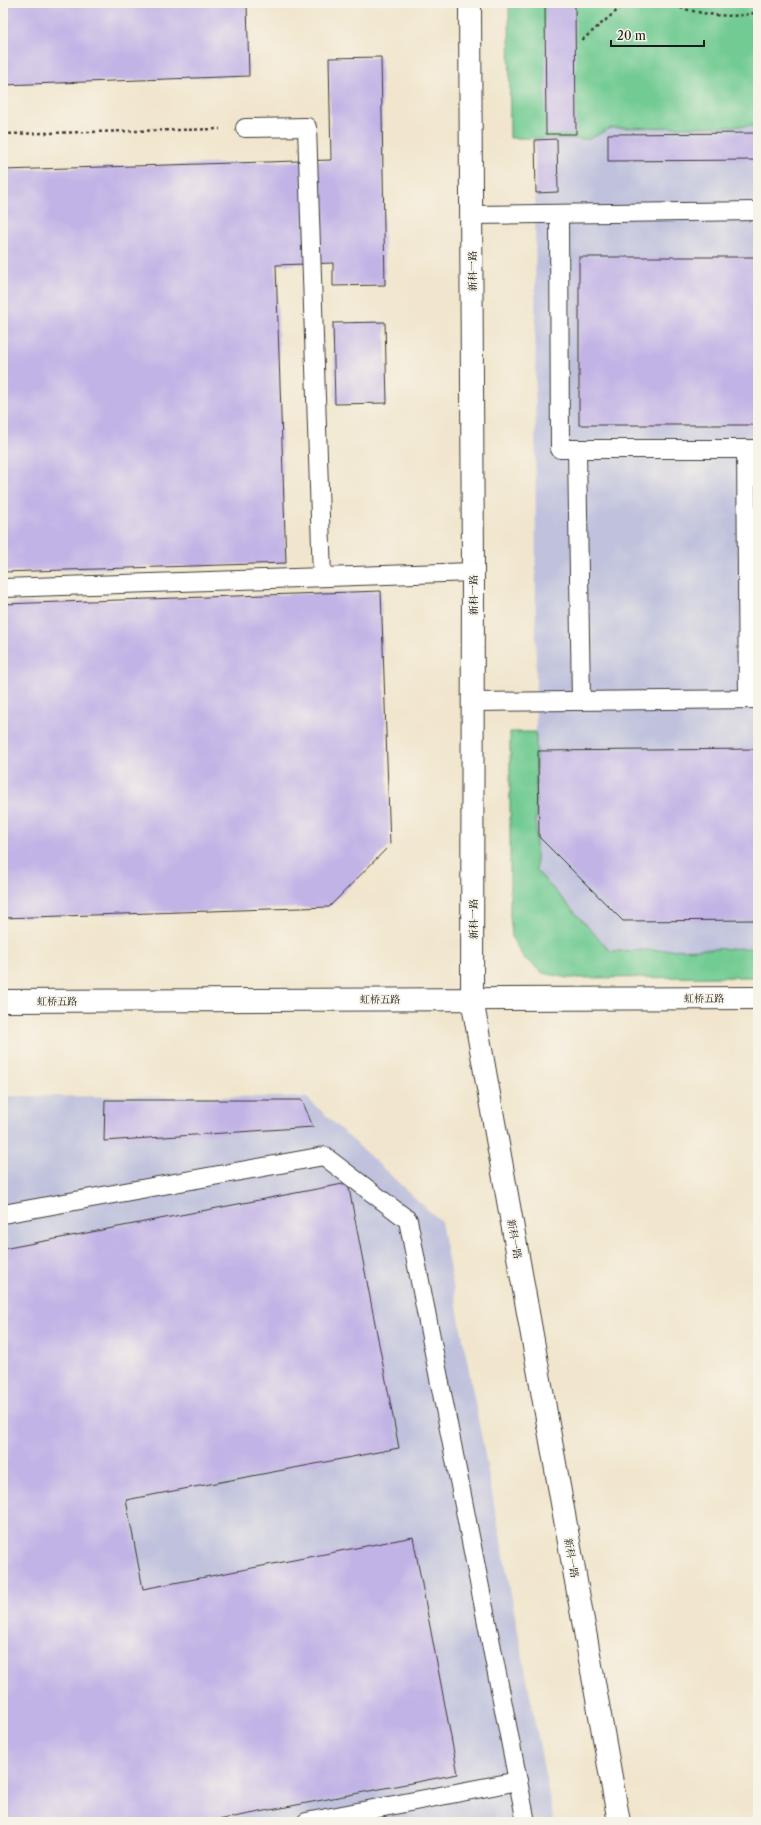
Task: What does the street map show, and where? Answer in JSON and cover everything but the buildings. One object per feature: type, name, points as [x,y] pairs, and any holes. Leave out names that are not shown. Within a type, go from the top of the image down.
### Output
[{"type":"street","name":"新科一路","points":[[470,3],[473,572],[472,999],[619,1822]]},
{"type":"street","name":"虹桥五路","points":[[3,1001],[758,998]]},
{"type":"lane","points":[[245,128],[307,127],[322,577]]},
{"type":"lane","points":[[471,215],[758,211]]},
{"type":"lane","points":[[473,702],[753,699],[752,449],[560,449],[559,214]]},
{"type":"lane","points":[[577,449],[581,701]]},
{"type":"lane","points":[[3,588],[473,572]]},
{"type":"lane","points":[[3,1214],[324,1156],[408,1220],[526,1822]]},
{"type":"lane","points":[[306,1822],[364,1816],[518,1781]]},
{"type":"path","points":[[582,40],[626,3]]},
{"type":"path","points":[[663,3],[703,14],[740,16],[758,12]]},
{"type":"path","points":[[3,134],[245,128]]},
{"type":"shaded area","points":[[535,3],[758,3],[758,949],[610,951],[536,870]]},
{"type":"shaded area","points":[[3,1096],[306,1097],[441,1222],[554,1822],[3,1822]]},
{"type":"green space","points":[[509,3],[758,3],[758,126],[611,128],[589,139],[510,138]]},
{"type":"green space","points":[[510,732],[536,732],[536,870],[610,951],[758,948],[758,977],[567,978],[543,973],[524,958],[512,938],[510,915]]}]
